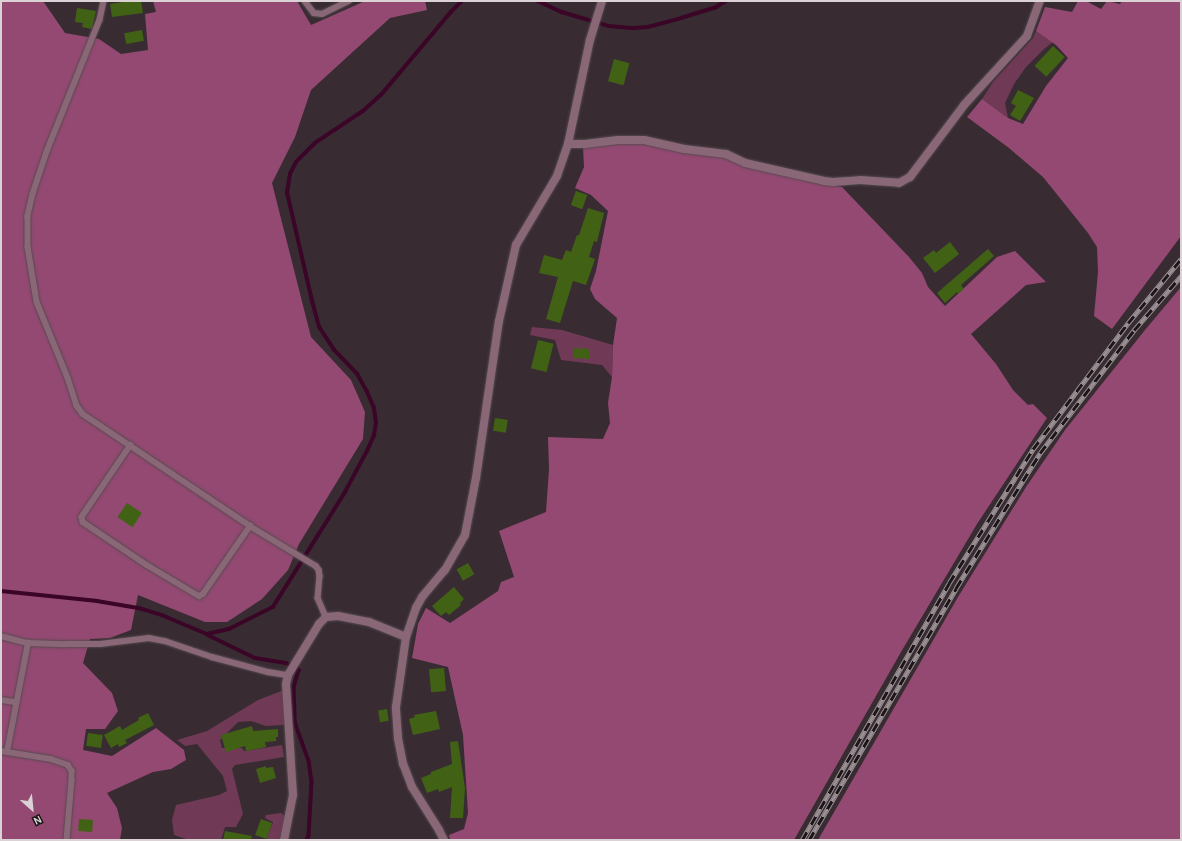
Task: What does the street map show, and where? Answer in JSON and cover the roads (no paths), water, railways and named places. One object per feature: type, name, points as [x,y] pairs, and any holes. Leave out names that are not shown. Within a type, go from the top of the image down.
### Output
[{"type":"street","points":[[444,840],[412,787],[403,764],[398,738],[396,707],[406,637],[419,602],[445,570],[465,535],[476,478],[499,321],[516,245],[557,176],[568,144],[593,32],[602,1]]},
{"type":"street","points":[[568,144],[618,140],[644,140],[684,149],[726,154],[745,163],[824,181],[833,182],[860,180],[898,183],[910,177],[964,105],[1027,36],[1040,1]]},
{"type":"street","points":[[284,840],[293,795],[286,698],[288,675],[319,624],[326,617],[338,616],[369,622],[406,637]]},
{"type":"lane","points":[[104,1],[100,20],[47,152],[33,194],[28,216],[28,247],[37,302],[78,406],[83,414],[250,526],[311,563],[319,570],[318,598],[326,617]]},
{"type":"lane","points":[[304,1],[314,13],[322,14],[349,1]]},
{"type":"lane","points":[[131,445],[82,516],[83,522],[147,565],[199,596],[203,594],[250,526]]},
{"type":"lane","points":[[1,636],[28,643],[100,644],[148,638],[164,641],[212,657],[268,672],[288,675]]},
{"type":"lane","points":[[28,643],[4,752],[63,762],[72,771],[67,840]]},
{"type":"lane","points":[[1,700],[15,702]]},
{"type":"waterway","points":[[1,591],[97,601],[139,608],[162,615],[207,634],[229,629],[273,607],[345,492],[367,451],[374,435],[376,423],[374,408],[357,374],[334,350],[319,327],[287,193],[290,174],[296,162],[315,143],[363,111],[381,95],[462,1]]},
{"type":"waterway","points":[[538,1],[562,12],[609,26],[634,28],[648,27],[681,18],[716,7],[726,1]]},
{"type":"waterway","points":[[208,635],[255,658],[286,663],[299,670],[294,687],[295,722],[309,761],[312,782],[309,836],[307,840]]},
{"type":"railway","points":[[802,840],[949,583],[1033,449],[1128,323],[1181,259]]},
{"type":"railway","points":[[809,840],[956,588],[1040,453],[1134,330],[1181,276]]}]
